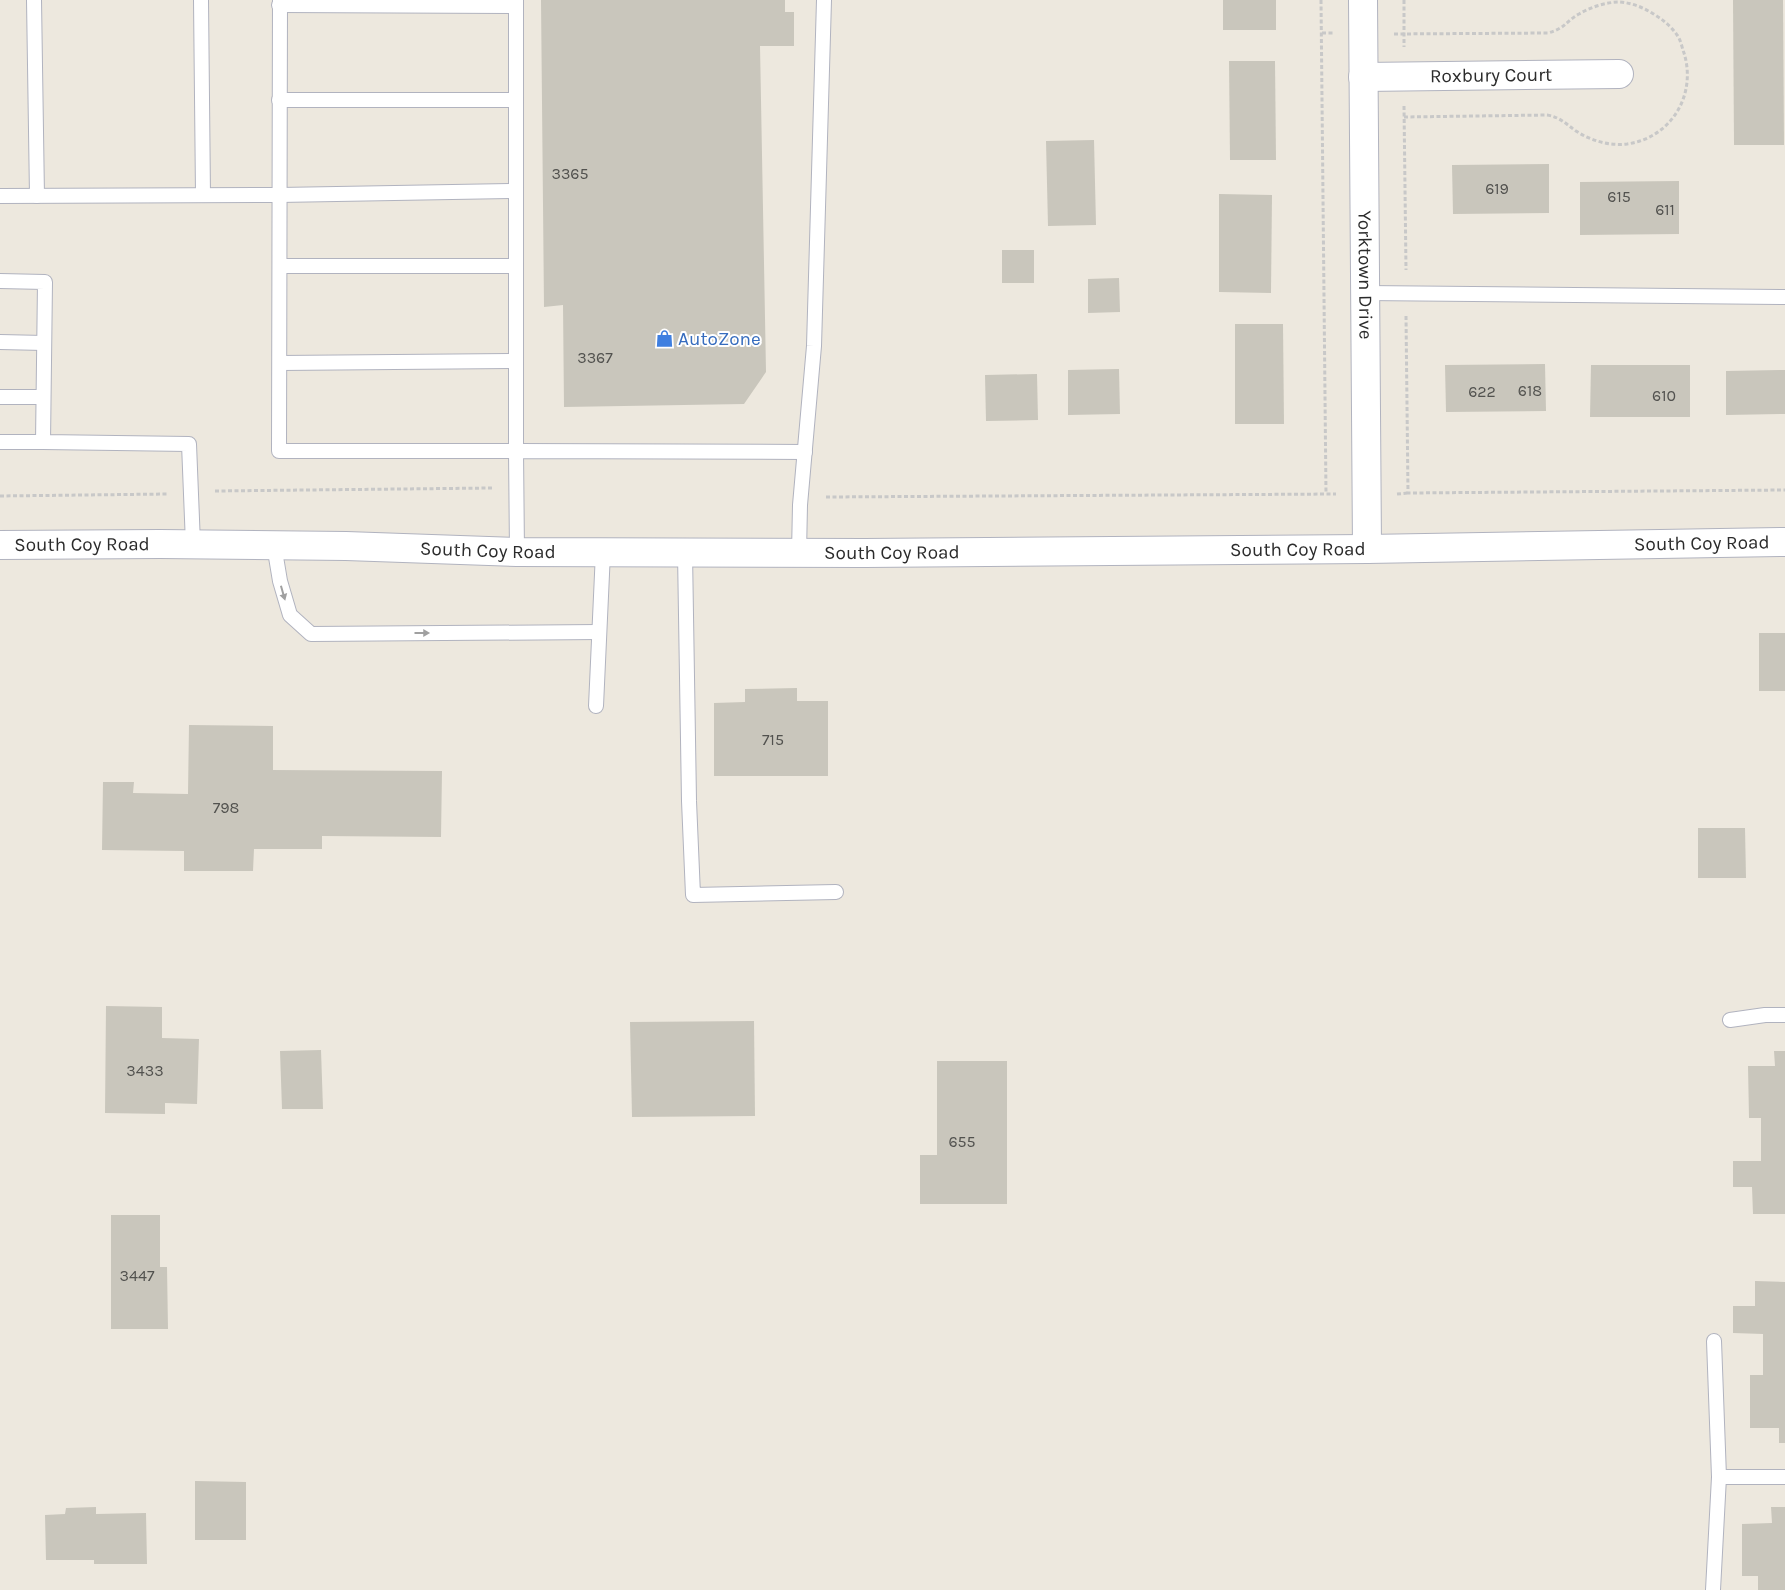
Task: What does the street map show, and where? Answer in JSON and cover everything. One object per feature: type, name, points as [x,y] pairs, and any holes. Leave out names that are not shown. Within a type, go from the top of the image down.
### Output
[{"type":"street","name":"Yorktown Drive","points":[[1363,0],[1367,549]]},
{"type":"street","name":"Roxbury Court","points":[[1363,76],[1619,74]]},
{"type":"street","name":"South Coy Road","points":[[0,545],[193,544],[517,552],[800,553],[1367,549],[1785,542]]},
{"type":"lane","points":[[34,0],[36,196]]},
{"type":"lane","points":[[201,0],[203,195]]},
{"type":"lane","points":[[800,553],[800,505],[814,346],[824,0]]},
{"type":"lane","points":[[517,552],[516,451],[516,3],[280,3],[279,451],[516,451],[804,452]]},
{"type":"lane","points":[[280,100],[516,100]]},
{"type":"lane","points":[[0,196],[516,192]]},
{"type":"lane","points":[[280,266],[516,266]]},
{"type":"lane","points":[[0,282],[45,282],[43,442]]},
{"type":"lane","points":[[1365,293],[1785,297]]},
{"type":"lane","points":[[0,342],[44,343]]},
{"type":"lane","points":[[280,363],[516,361]]},
{"type":"lane","points":[[0,397],[43,397]]},
{"type":"lane","points":[[0,442],[189,444],[193,544]]},
{"type":"lane","points":[[274,545],[280,581],[290,615],[311,634],[599,632]]},
{"type":"lane","points":[[596,706],[602,552]]},
{"type":"lane","points":[[685,553],[690,849],[693,895],[836,892]]},
{"type":"lane","points":[[1730,1020],[1765,1015],[1785,1015]]},
{"type":"lane","points":[[1713,1590],[1719,1477],[1714,1341]]},
{"type":"lane","points":[[1719,1477],[1785,1477]]},
{"type":"path","points":[[1321,0],[1326,494]]},
{"type":"path","points":[[1404,0],[1408,494]]},
{"type":"path","points":[[0,496],[160,495],[237,490],[517,488]]},
{"type":"path","points":[[826,497],[1366,495],[1785,490]]},
{"type":"building","points":[[541,0],[785,0],[785,12],[794,12],[794,46],[760,46],[766,372],[744,404],[564,407],[563,305],[544,307]]},
{"type":"building","points":[[1223,0],[1276,0],[1276,30],[1223,30]]},
{"type":"building","points":[[1733,0],[1783,0],[1784,145],[1734,145]]},
{"type":"building","points":[[1229,61],[1275,61],[1276,160],[1230,160]]},
{"type":"building","points":[[1094,140],[1096,225],[1048,226],[1046,141]]},
{"type":"building","points":[[1549,164],[1549,213],[1453,214],[1452,165]]},
{"type":"building","points":[[1679,181],[1679,234],[1580,235],[1580,182]]},
{"type":"building","points":[[1219,194],[1272,195],[1271,293],[1219,292]]},
{"type":"building","points":[[1002,250],[1034,250],[1034,283],[1002,283]]},
{"type":"building","points":[[1119,278],[1120,312],[1088,313],[1088,279]]},
{"type":"building","points":[[1235,324],[1283,324],[1284,424],[1235,424]]},
{"type":"building","points":[[1545,364],[1546,411],[1446,412],[1445,365]]},
{"type":"building","points":[[1591,365],[1690,365],[1690,417],[1590,417]]},
{"type":"building","points":[[1119,369],[1120,414],[1068,415],[1068,370]]},
{"type":"building","points":[[1785,370],[1785,414],[1726,415],[1726,371]]},
{"type":"building","points":[[1037,374],[1038,420],[986,421],[985,375]]},
{"type":"building","points":[[1759,633],[1785,633],[1785,691],[1759,691]]},
{"type":"building","points":[[797,688],[797,701],[828,701],[828,776],[714,776],[714,703],[745,702],[745,689]]},
{"type":"building","points":[[189,725],[273,726],[273,770],[442,771],[441,837],[322,836],[322,849],[254,849],[253,871],[184,871],[184,851],[102,850],[103,782],[134,782],[133,793],[188,794]]},
{"type":"building","points":[[1698,828],[1745,828],[1746,878],[1698,878]]},
{"type":"building","points":[[106,1006],[162,1007],[162,1038],[199,1039],[197,1104],[165,1103],[165,1114],[105,1113]]},
{"type":"building","points":[[754,1021],[755,1116],[632,1117],[630,1022]]},
{"type":"building","points":[[321,1050],[323,1109],[282,1109],[280,1051]]},
{"type":"building","points":[[1774,1051],[1785,1051],[1785,1214],[1753,1214],[1752,1187],[1733,1187],[1733,1161],[1761,1161],[1761,1118],[1749,1118],[1748,1066],[1775,1066]]},
{"type":"building","points":[[937,1061],[1007,1061],[1007,1204],[920,1204],[920,1155],[937,1155]]},
{"type":"building","points":[[111,1215],[160,1215],[160,1267],[167,1267],[168,1329],[111,1329]]},
{"type":"building","points":[[1755,1281],[1785,1282],[1785,1443],[1779,1443],[1779,1428],[1750,1428],[1750,1375],[1763,1375],[1763,1334],[1733,1333],[1733,1306],[1755,1306]]},
{"type":"building","points":[[195,1481],[246,1482],[246,1540],[195,1540]]},
{"type":"building","points":[[96,1507],[96,1514],[146,1513],[147,1564],[94,1564],[94,1560],[46,1560],[45,1515],[65,1514],[66,1508]]},
{"type":"building","points":[[1771,1507],[1785,1507],[1785,1590],[1758,1590],[1758,1576],[1742,1576],[1742,1524],[1772,1523]]},
{"type":"place","name":"AutoZone","points":[[664,339]]}]
